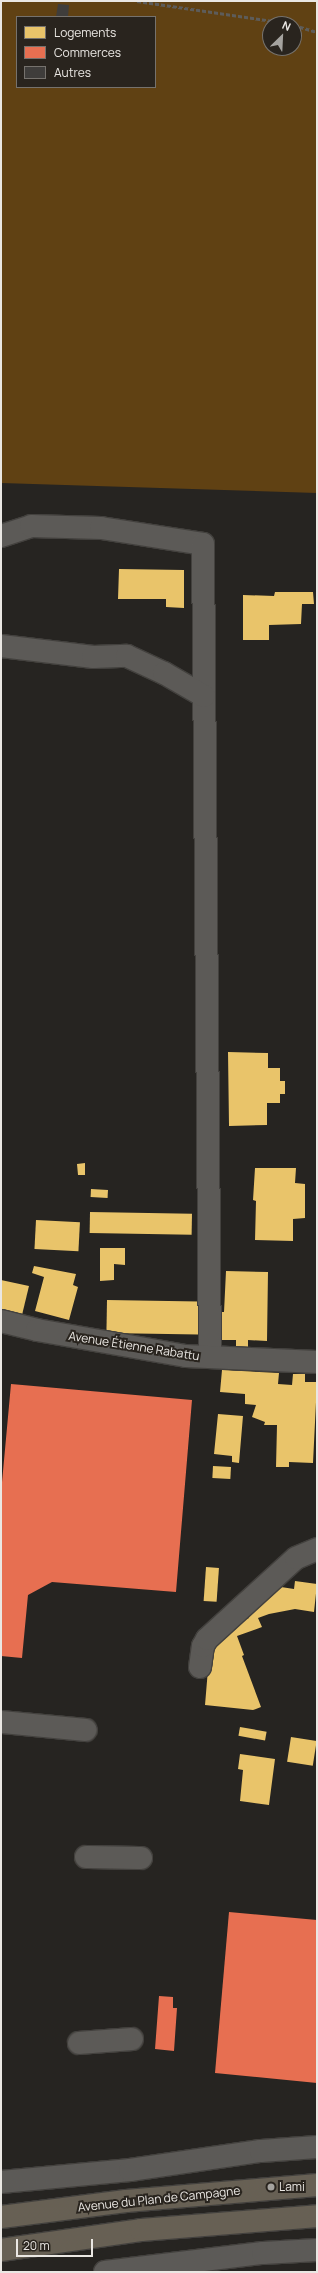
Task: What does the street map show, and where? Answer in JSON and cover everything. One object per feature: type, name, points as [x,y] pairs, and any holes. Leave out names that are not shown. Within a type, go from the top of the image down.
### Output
[{"type":"main road","name":"Avenue du Plan de Campagne","points":[[1,2217],[126,2201],[317,2185]]},
{"type":"main road","points":[[1,2250],[141,2230],[317,2216]]},
{"type":"street","points":[[1,536],[31,526],[101,528],[203,544],[210,1357]]},
{"type":"street","points":[[1,646],[92,657],[127,656],[164,673],[204,696]]},
{"type":"street","name":"Avenue Étienne Rabattu","points":[[1,1321],[37,1330],[186,1356],[317,1362]]},
{"type":"street","points":[[200,1666],[203,1646],[207,1639],[296,1558],[317,1549]]},
{"type":"street","points":[[1,1722],[86,1730]]},
{"type":"street","points":[[86,1857],[141,1858]]},
{"type":"street","points":[[79,2042],[132,2039]]},
{"type":"street","points":[[1,2182],[130,2170],[261,2151],[317,2147]]},
{"type":"street","points":[[105,2272],[206,2266],[317,2250]]},
{"type":"path","points":[[137,1],[262,19]]},
{"type":"path","points":[[302,27],[317,32]]},
{"type":"shaded area","points":[[1,1],[317,1],[317,493],[1,483]]},
{"type":"building: Logements","points":[[119,569],[184,570],[184,608],[166,607],[166,599],[118,599]]},
{"type":"building: Logements","points":[[275,592],[313,592],[314,604],[302,604],[301,624],[269,625],[269,640],[243,640],[243,595],[274,596]]},
{"type":"building: Logements","points":[[228,1052],[268,1053],[268,1068],[280,1068],[280,1081],[285,1081],[285,1094],[280,1094],[280,1103],[267,1103],[267,1125],[229,1126]]},
{"type":"building: Logements","points":[[85,1163],[85,1175],[78,1175],[77,1164]]},
{"type":"building: Logements","points":[[255,1168],[296,1168],[295,1183],[305,1184],[305,1218],[293,1219],[293,1241],[255,1240],[256,1201],[253,1200]]},
{"type":"building: Logements","points":[[91,1189],[108,1190],[108,1198],[91,1197]]},
{"type":"building: Logements","points":[[90,1212],[192,1214],[192,1235],[90,1233]]},
{"type":"building: Logements","points":[[36,1220],[80,1222],[78,1251],[34,1249]]},
{"type":"building: Logements","points":[[100,1248],[125,1248],[125,1265],[114,1264],[114,1280],[100,1281]]},
{"type":"building: Logements","points":[[34,1266],[76,1274],[73,1285],[78,1287],[69,1320],[35,1311],[44,1277],[32,1273]]},
{"type":"building: Logements","points":[[226,1271],[268,1272],[267,1341],[248,1340],[248,1355],[236,1354],[236,1340],[218,1340],[218,1312],[224,1312]]},
{"type":"building: Logements","points":[[1,1280],[29,1286],[22,1315],[1,1309]]},
{"type":"building: Logements","points":[[107,1300],[199,1302],[198,1335],[106,1333]]},
{"type":"building: Logements","points":[[222,1370],[279,1373],[278,1384],[292,1385],[293,1374],[305,1374],[305,1382],[317,1382],[313,1463],[289,1462],[289,1467],[276,1467],[277,1425],[264,1425],[265,1422],[252,1417],[256,1405],[245,1404],[245,1394],[220,1392]]},
{"type":"building: Logements","points":[[218,1414],[243,1416],[239,1463],[232,1462],[232,1456],[214,1454]]},
{"type":"building: Logements","points":[[213,1466],[231,1467],[230,1479],[212,1478]]},
{"type":"building: Logements","points":[[206,1567],[219,1568],[217,1602],[204,1601]]},
{"type":"building: Logements","points":[[295,1581],[317,1584],[314,1612],[295,1609],[269,1614],[258,1618],[262,1627],[237,1636],[244,1655],[242,1656],[261,1707],[253,1710],[205,1705],[210,1645],[239,1622],[249,1618],[246,1613],[281,1587],[294,1589]]},
{"type":"building: Logements","points":[[240,1727],[267,1732],[265,1741],[238,1736]]},
{"type":"building: Logements","points":[[291,1737],[317,1741],[313,1766],[287,1762]]},
{"type":"building: Logements","points":[[240,1754],[275,1759],[269,1805],[240,1801],[243,1770],[238,1769]]},
{"type":"building: Commerces","points":[[11,1384],[192,1400],[176,1592],[52,1582],[28,1595],[22,1658],[1,1656],[1,1493]]},
{"type":"building: Commerces","points":[[229,1912],[317,1920],[317,2083],[215,2073]]},
{"type":"building: Commerces","points":[[159,1996],[173,1997],[173,2008],[177,2008],[174,2051],[155,2049]]},
{"type":"building: Autres","points":[[58,4],[69,5],[68,16],[56,16]]},
{"type":"place","name":"Lami","points":[[271,2187]]}]
